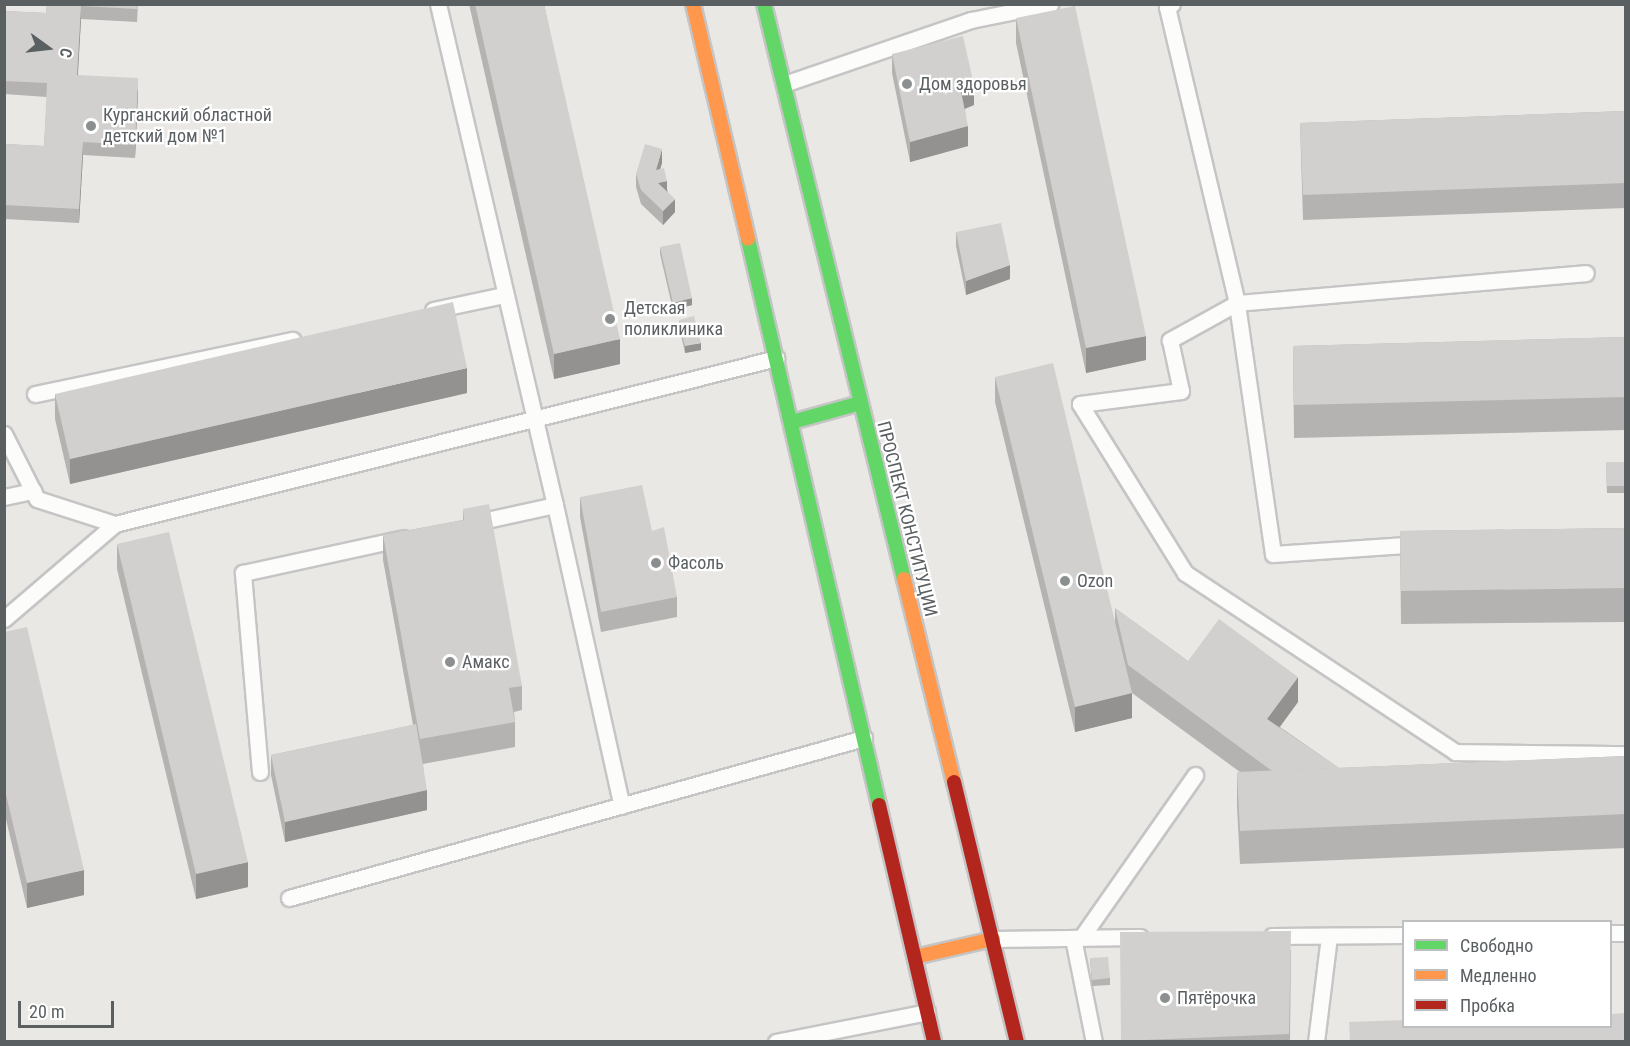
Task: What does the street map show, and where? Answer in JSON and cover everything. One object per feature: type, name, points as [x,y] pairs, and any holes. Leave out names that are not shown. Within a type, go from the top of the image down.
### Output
[{"type":"main road","points":[[693,4],[792,422],[934,1041]]},
{"type":"main road","name":"ПРОСПЕКТ КОНСТИТУЦИИ","points":[[764,4],[1017,1041]]},
{"type":"main road","points":[[792,422],[860,404]]},
{"type":"main road","points":[[915,957],[993,939]]},
{"type":"lane","points":[[438,4],[532,419],[555,505],[622,806]]},
{"type":"lane","points":[[784,84],[971,20],[1050,4]]},
{"type":"lane","points":[[1172,4],[1167,7],[1237,303],[1273,554],[1437,543]]},
{"type":"lane","points":[[1586,273],[1237,303],[1170,340],[1181,391],[1080,404],[1185,573],[1455,752],[1626,754]]},
{"type":"lane","points":[[422,312],[504,295]]},
{"type":"lane","points":[[36,394],[305,337]]},
{"type":"lane","points":[[4,620],[115,524],[777,358]]},
{"type":"lane","points":[[4,434],[37,499],[115,524]]},
{"type":"lane","points":[[4,497],[33,491]]},
{"type":"lane","points":[[462,525],[555,505]]},
{"type":"lane","points":[[260,772],[243,573],[416,535]]},
{"type":"lane","points":[[289,898],[864,738]]},
{"type":"lane","points":[[1094,1041],[1077,938],[1195,775]]},
{"type":"lane","points":[[1258,936],[1402,935]]},
{"type":"lane","points":[[1316,1041],[1329,936]]},
{"type":"lane","points":[[993,939],[1152,937]]},
{"type":"lane","points":[[776,1041],[927,1012]]},
{"type":"building","name":"Курганский областной детский дом №1","points":[[47,4],[138,4],[137,9],[81,6],[77,75],[138,78],[135,145],[83,142],[79,209],[4,205],[4,144],[44,146],[47,83],[4,81],[4,11],[46,13]]},
{"type":"building","points":[[475,4],[544,4],[620,339],[554,354]]},
{"type":"building","points":[[1075,6],[1146,336],[1086,348],[1016,18]]},
{"type":"building","points":[[963,36],[974,85],[961,91],[968,126],[910,142],[892,54]]},
{"type":"building","points":[[1626,111],[1626,183],[1303,195],[1300,123]]},
{"type":"building","points":[[645,144],[662,149],[656,170],[664,168],[667,181],[658,183],[675,199],[663,211],[641,190],[636,174]]},
{"type":"building","points":[[1001,223],[1010,265],[966,281],[956,232]]},
{"type":"building","points":[[680,243],[692,298],[673,303],[660,247]]},
{"type":"building","points":[[453,302],[467,368],[70,459],[55,394]]},
{"type":"building","points":[[694,316],[701,343],[685,346],[679,320]]},
{"type":"building","points":[[1626,337],[1626,397],[1294,405],[1293,346]]},
{"type":"building","points":[[1053,363],[1132,693],[1075,707],[995,377]]},
{"type":"building","points":[[1606,462],[1625,462],[1626,486],[1607,486]]},
{"type":"building","points":[[642,485],[652,531],[664,527],[677,597],[601,612],[580,497]]},
{"type":"building","points":[[489,504],[522,686],[509,688],[515,722],[420,739],[383,535],[464,520],[463,509]]},
{"type":"building","points":[[1626,528],[1626,588],[1401,591],[1400,531]]},
{"type":"building","points":[[169,532],[248,862],[196,874],[117,544]]},
{"type":"building","points":[[1115,608],[1188,661],[1219,619],[1298,677],[1267,719],[1339,768],[1272,771],[1128,665]]},
{"type":"building","points":[[27,627],[84,870],[27,883],[4,786],[4,632]]},
{"type":"building","points":[[416,724],[427,790],[285,822],[271,755]]},
{"type":"building","points":[[1626,756],[1626,814],[1240,831],[1237,772]]},
{"type":"building","points":[[1291,931],[1289,1034],[1121,1041],[1120,932]]},
{"type":"building","points":[[1108,957],[1110,978],[1092,980],[1090,958]]},
{"type":"building","points":[[1626,1013],[1626,1041],[1350,1041],[1349,1022],[1402,1020],[1402,1028],[1612,1028],[1612,1014]]},
{"type":"traffic: fast","points":[[764,4],[904,579]]},
{"type":"traffic: fast","points":[[748,239],[879,805]]},
{"type":"traffic: fast","points":[[792,422],[860,403]]},
{"type":"traffic: slow","points":[[693,4],[748,239]]},
{"type":"traffic: slow","points":[[904,579],[954,782]]},
{"type":"traffic: slow","points":[[915,957],[993,939]]},
{"type":"traffic: jam","points":[[954,782],[1017,1042]]},
{"type":"traffic: jam","points":[[879,805],[934,1042]]},
{"type":"place","name":"Дом здоровья","points":[[907,84]]},
{"type":"place","name":"Курганский областной детский дом №1","points":[[91,126]]},
{"type":"place","name":"Детская поликлиника","points":[[610,319]]},
{"type":"place","name":"Фасоль","points":[[656,563]]},
{"type":"place","name":"Ozon","points":[[1065,581]]},
{"type":"place","name":"Амакс","points":[[450,662]]},
{"type":"place","name":"Пятёрочка","points":[[1165,998]]}]
